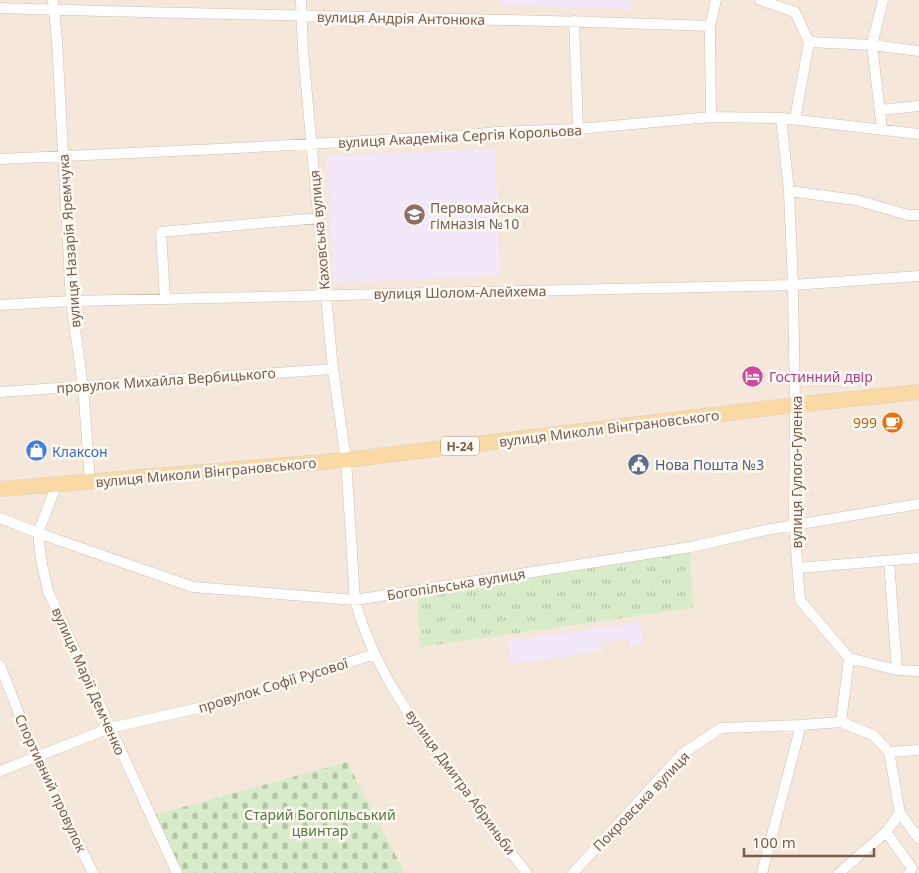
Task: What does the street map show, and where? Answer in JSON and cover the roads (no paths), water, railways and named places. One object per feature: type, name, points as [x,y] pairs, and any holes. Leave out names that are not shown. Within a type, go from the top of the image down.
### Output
[{"type":"main road","name":"вулиця Миколи Вінграновського","points":[[0,489],[346,460],[796,405],[919,392]]},
{"type":"street","name":"Каховська вулиця","points":[[301,0],[303,52],[333,369],[346,460]]},
{"type":"street","points":[[711,116],[710,26],[716,0]]},
{"type":"street","points":[[760,0],[795,12],[808,42],[795,119]]},
{"type":"street","points":[[882,129],[872,45],[883,0]]},
{"type":"street","name":"вулиця Андрія Антонюка","points":[[0,8],[53,5],[302,16],[574,21],[710,26]]},
{"type":"street","name":"вулиця Назарія Яремчука","points":[[53,5],[71,301],[82,386],[90,481]]},
{"type":"street","points":[[574,21],[578,130]]},
{"type":"street","points":[[808,42],[872,45],[919,51]]},
{"type":"street","points":[[880,110],[919,106]]},
{"type":"street","name":"вулиця Академіка Сергія Корольова","points":[[0,158],[311,144],[498,132],[578,130],[711,116],[795,119],[919,134]]},
{"type":"street","name":"вулиця Гулого-Гуленка","points":[[782,118],[789,191],[793,285],[796,405],[794,524],[800,600],[849,658]]},
{"type":"street","points":[[789,191],[856,200],[908,215],[919,215]]},
{"type":"street","points":[[165,299],[161,232],[319,218]]},
{"type":"street","name":"вулиця Шолом-Алейхема","points":[[0,305],[71,301],[793,285],[919,276]]},
{"type":"street","name":"провулок Михайла Вербицького","points":[[0,392],[333,369]]},
{"type":"street","name":"вулиця Дмитра Абриньби","points":[[346,460],[355,600],[360,621],[375,654],[422,735],[527,873]]},
{"type":"street","name":"вулиця Марії Демченко","points":[[57,484],[38,533],[48,591],[177,873]]},
{"type":"street","name":"Богопільська вулиця","points":[[0,518],[193,587],[355,600],[691,547],[794,524],[919,504]]},
{"type":"street","points":[[798,568],[919,558]]},
{"type":"street","points":[[889,561],[897,670]]},
{"type":"street","name":"провулок Софії Русової","points":[[0,771],[110,728],[234,700],[375,654]]},
{"type":"street","points":[[919,671],[897,670],[849,658],[841,722],[873,734],[889,752],[900,813],[919,839]]},
{"type":"street","name":"Спортивний провулок","points":[[0,665],[36,757],[93,873]]},
{"type":"street","name":"Покровська вулиця","points":[[573,873],[682,754],[721,728],[841,722]]},
{"type":"street","points":[[762,873],[801,725]]},
{"type":"street","points":[[889,752],[919,750]]},
{"type":"street","points":[[839,873],[886,832],[900,813]]},
{"type":"street","points":[[886,832],[912,868],[909,873]]},
{"type":"place","name":"Первомайська гімназія №10","points":[[414,215]]},
{"type":"place","name":"Гостинний двір","points":[[753,376]]},
{"type":"place","name":"999","points":[[893,422]]},
{"type":"place","name":"Клаксон","points":[[36,451]]},
{"type":"place","name":"Нова Пошта №3","points":[[639,464]]},
{"type":"park label","name":"Старий Богопільський цвинтар","points":[[320,822]]}]
